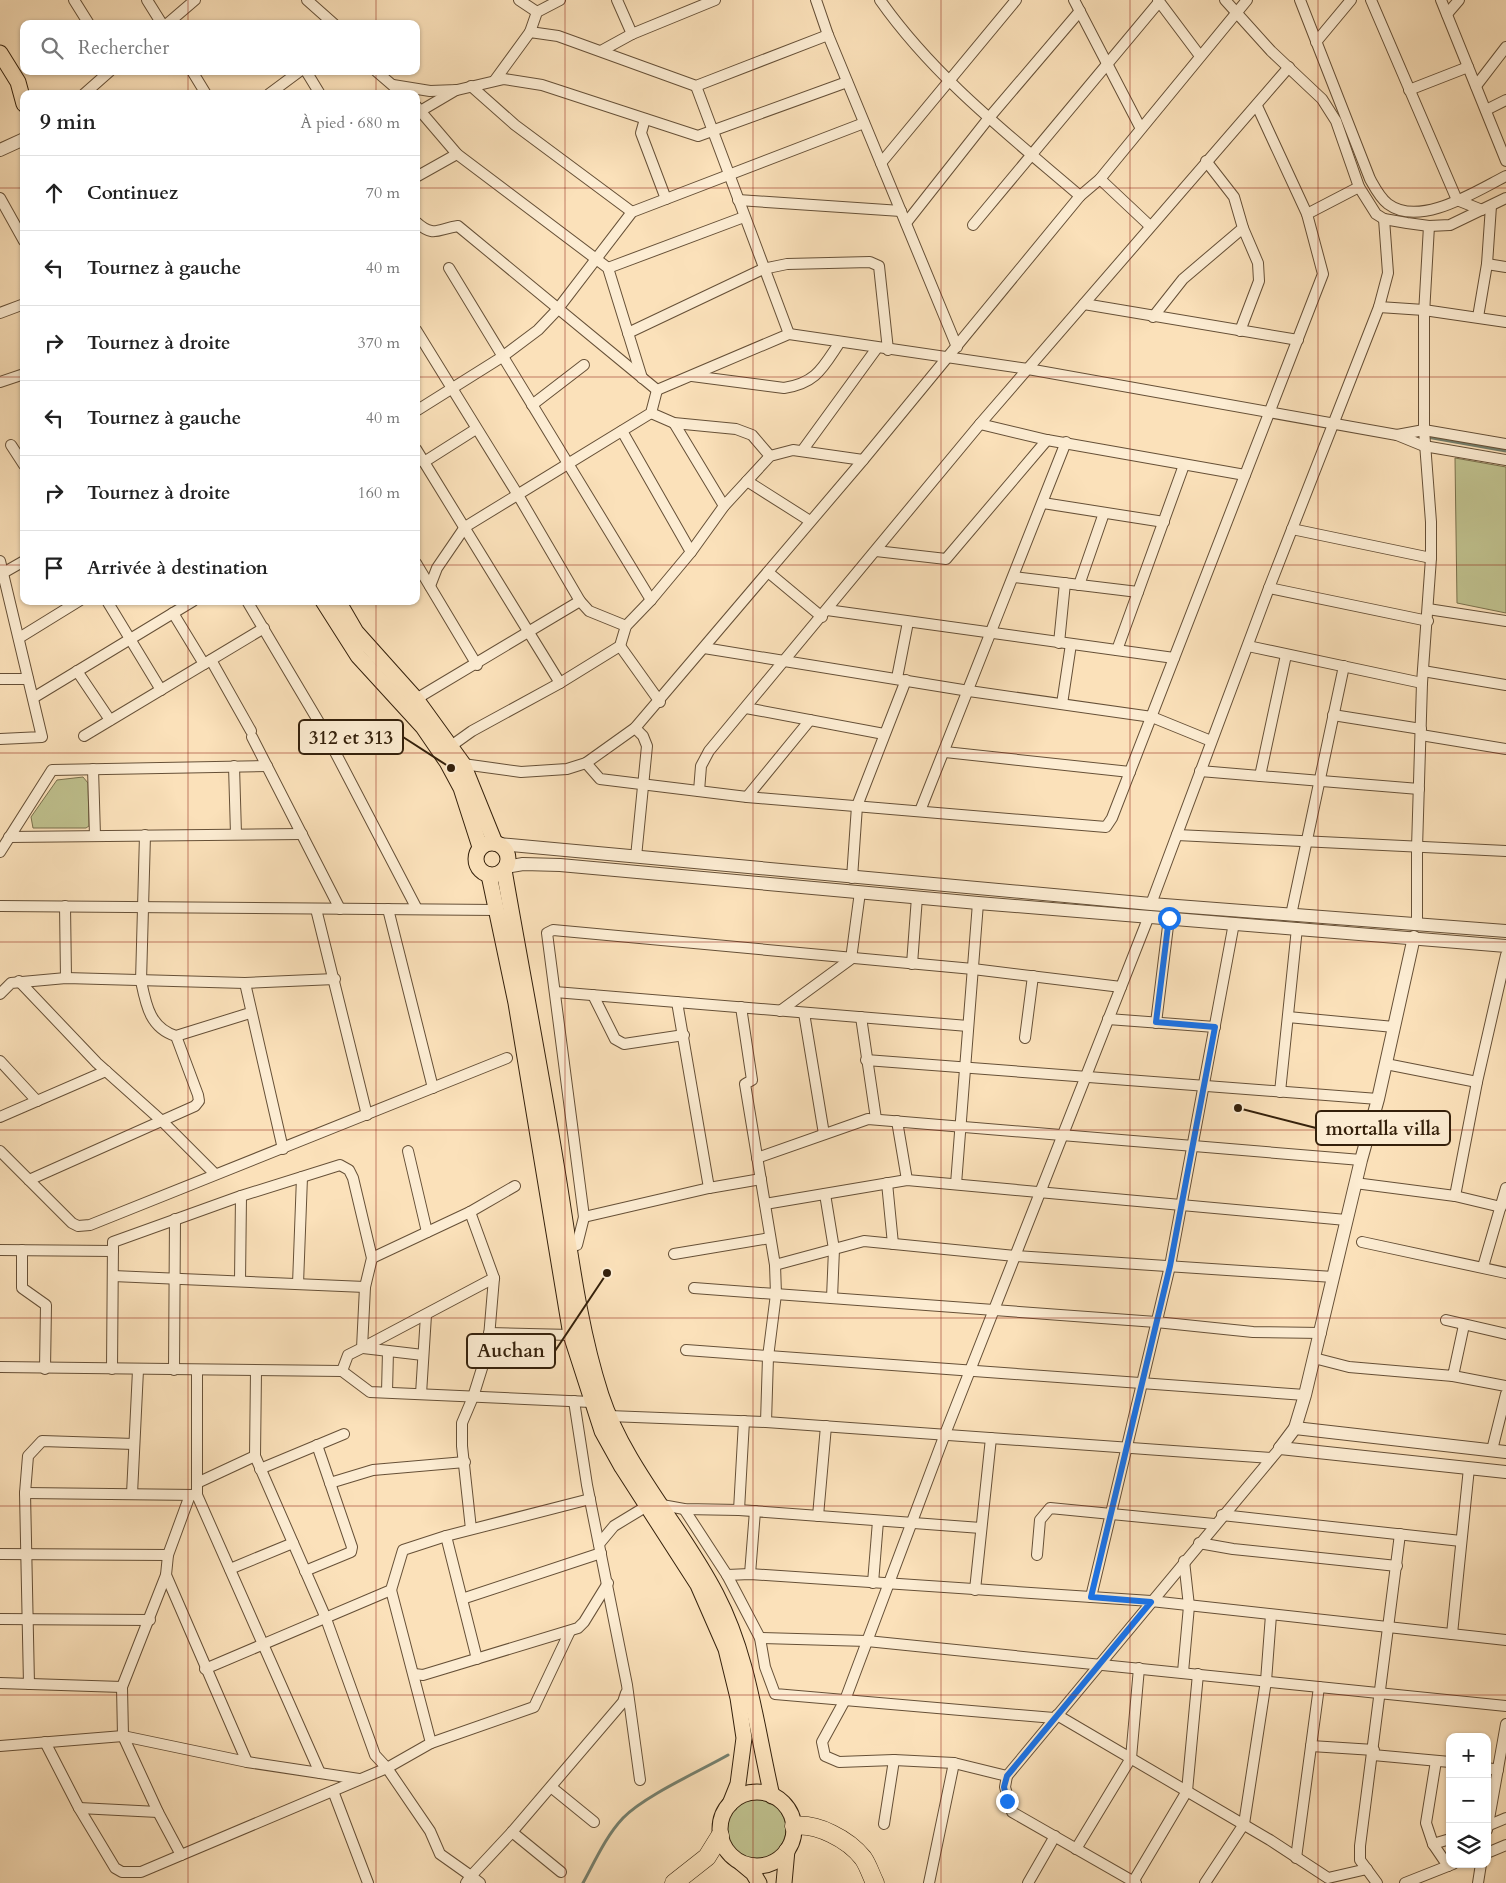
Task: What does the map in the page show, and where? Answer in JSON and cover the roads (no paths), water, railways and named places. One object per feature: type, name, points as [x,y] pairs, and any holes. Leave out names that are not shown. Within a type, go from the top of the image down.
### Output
[{"type":"highway","points":[[794,1826],[815,1827],[846,1843],[862,1858],[875,1883]]},
{"type":"highway","points":[[674,1883],[707,1857],[720,1836]]},
{"type":"main road","points":[[0,55],[18,82],[27,90]]},
{"type":"main road","points":[[18,82],[20,90]]},
{"type":"main road","points":[[326,605],[358,656],[417,720],[447,762],[461,788],[480,847]]},
{"type":"main road","points":[[340,605],[356,632],[370,650],[416,699],[464,764],[497,844],[507,854],[500,871],[496,910],[516,1003],[571,1335],[591,1402],[602,1431],[698,1585],[726,1649],[738,1698],[744,1738],[738,1784],[730,1804],[721,1819],[720,1836],[730,1854],[752,1873],[758,1883]]},
{"type":"main road","points":[[497,844],[484,844],[480,847],[475,858],[476,864],[484,874],[500,871]]},
{"type":"main road","points":[[500,871],[521,958],[590,1357],[609,1416],[637,1468],[704,1570],[738,1642],[752,1696],[772,1796]]},
{"type":"main road","points":[[730,1804],[745,1794],[754,1792],[772,1796],[785,1805],[794,1826],[791,1843],[787,1850],[770,1864],[759,1866],[738,1861]]},
{"type":"main road","points":[[784,1883],[787,1850]]},
{"type":"street","points":[[74,0],[86,20]]},
{"type":"street","points":[[147,0],[160,20]]},
{"type":"street","points":[[171,20],[195,0]]},
{"type":"street","points":[[307,0],[318,4],[331,20]]},
{"type":"street","points":[[519,0],[537,12]]},
{"type":"street","points":[[495,80],[530,32],[537,12],[560,0]]},
{"type":"street","points":[[617,0],[632,34]]},
{"type":"street","points":[[601,51],[689,5],[715,0]]},
{"type":"street","points":[[816,0],[847,82],[957,347]]},
{"type":"street","points":[[881,163],[1016,0]]},
{"type":"street","points":[[1074,0],[1140,127]]},
{"type":"street","points":[[1225,0],[1235,14],[1271,51],[1322,99],[1336,121],[1359,187],[1372,211],[1384,219],[1428,226],[1450,225],[1496,204]]},
{"type":"street","points":[[464,764],[543,772],[567,770],[586,763],[635,728],[660,702],[957,347],[1080,196],[1100,178],[1140,127],[1247,0]]},
{"type":"street","points":[[1300,0],[1370,180],[1379,195],[1388,204],[1400,210],[1411,212],[1438,208],[1506,176]]},
{"type":"street","points":[[1316,42],[1351,0]]},
{"type":"street","points":[[1371,0],[1457,200]]},
{"type":"street","points":[[1441,0],[1506,161]]},
{"type":"street","points":[[1447,14],[1459,0]]},
{"type":"street","points":[[973,224],[1033,156],[1159,1],[1200,56]]},
{"type":"street","points":[[885,2],[949,82],[988,119],[1080,196]]},
{"type":"street","points":[[906,223],[988,119],[1080,11]]},
{"type":"street","points":[[530,32],[558,36],[696,86],[828,35]]},
{"type":"street","points":[[1476,86],[1506,47]]},
{"type":"street","points":[[699,791],[701,766],[708,751],[746,708],[980,424],[1206,161],[1290,67]]},
{"type":"street","points":[[1409,90],[1468,67]]},
{"type":"street","points":[[89,90],[105,75]]},
{"type":"street","points":[[194,75],[204,90]]},
{"type":"street","points":[[274,90],[295,75]]},
{"type":"street","points":[[308,75],[318,90]]},
{"type":"street","points":[[381,75],[398,90]]},
{"type":"street","points":[[420,109],[457,90],[495,80],[516,80],[542,85],[698,136],[847,82]]},
{"type":"street","points":[[393,86],[420,90],[457,90]]},
{"type":"street","points":[[472,86],[515,126],[632,212]]},
{"type":"street","points":[[696,86],[763,269],[789,334]]},
{"type":"street","points":[[1486,110],[1506,100]]},
{"type":"street","points":[[586,763],[600,779],[644,786],[1106,827],[1112,818],[1152,717],[1323,274],[1307,214],[1257,106]]},
{"type":"street","points":[[420,112],[457,154],[608,268],[642,378]]},
{"type":"street","points":[[645,119],[641,133],[666,199]]},
{"type":"street","points":[[420,409],[502,357],[538,330],[558,310],[632,212],[864,123]]},
{"type":"street","points":[[0,150],[20,141]]},
{"type":"street","points":[[420,175],[457,154]]},
{"type":"street","points":[[1206,161],[1234,198],[1242,228],[1260,273],[1260,281],[1240,331]]},
{"type":"street","points":[[1100,178],[1150,226]]},
{"type":"street","points":[[1307,214],[1359,187]]},
{"type":"street","points":[[0,200],[20,234]]},
{"type":"street","points":[[738,200],[901,211]]},
{"type":"street","points":[[1457,200],[1496,204]]},
{"type":"street","points":[[1478,316],[1496,204]]},
{"type":"street","points":[[608,268],[744,217]]},
{"type":"street","points":[[1007,1776],[954,1763],[894,1760],[839,1762],[825,1756],[822,1742],[845,1700],[945,1434],[1121,986],[1269,588],[1379,307],[1388,273],[1384,219]]},
{"type":"street","points":[[420,226],[426,231],[434,233],[458,226],[657,390]]},
{"type":"street","points":[[1417,925],[1417,848],[1422,683],[1428,621],[1431,558],[1431,513],[1424,446],[1424,310],[1428,226]]},
{"type":"street","points":[[1153,317],[1183,279],[1242,228]]},
{"type":"street","points":[[628,333],[763,269],[787,264],[870,262],[879,266],[882,349],[802,451]]},
{"type":"street","points":[[1487,264],[1506,267]]},
{"type":"street","points":[[449,268],[651,600]]},
{"type":"street","points":[[1084,304],[1298,340]]},
{"type":"street","points":[[0,313],[20,306]]},
{"type":"street","points":[[1379,307],[1478,316],[1506,322]]},
{"type":"street","points":[[657,390],[789,334],[1028,369],[1268,413],[1334,423],[1397,435],[1424,446],[1506,460]]},
{"type":"street","points":[[420,337],[518,495],[580,601],[589,610],[626,626]]},
{"type":"street","points":[[692,376],[784,388],[797,386],[814,378],[840,342]]},
{"type":"street","points":[[532,405],[584,365]]},
{"type":"street","points":[[0,382],[20,375]]},
{"type":"street","points":[[430,586],[438,568],[465,527],[650,413],[657,390]]},
{"type":"street","points":[[650,413],[674,423],[736,429],[752,436],[770,456]]},
{"type":"street","points":[[674,423],[724,506]]},
{"type":"street","points":[[980,424],[1047,440],[1245,475]]},
{"type":"street","points":[[424,462],[476,429]]},
{"type":"street","points":[[1397,435],[1424,430],[1506,444]]},
{"type":"street","points":[[622,431],[691,552]]},
{"type":"street","points":[[876,551],[946,560],[1047,440]]},
{"type":"street","points":[[920,811],[945,752],[1066,442]]},
{"type":"street","points":[[11,445],[20,459]]},
{"type":"street","points":[[451,746],[472,731],[560,683],[620,646],[626,626],[651,600],[691,552],[724,506],[770,456],[787,451],[802,451],[863,460]]},
{"type":"street","points":[[420,456],[560,683]]},
{"type":"street","points":[[1117,650],[1184,465]]},
{"type":"street","points":[[747,481],[810,521]]},
{"type":"street","points":[[1043,504],[1164,522]]},
{"type":"street","points":[[1079,585],[1104,513]]},
{"type":"street","points":[[1292,529],[1431,558]]},
{"type":"street","points":[[0,561],[42,737],[0,739]]},
{"type":"street","points":[[3,573],[20,563]]},
{"type":"street","points":[[420,570],[477,665]]},
{"type":"street","points":[[768,572],[825,613],[908,622],[1174,658]]},
{"type":"street","points":[[1014,577],[1138,592]]},
{"type":"street","points":[[1058,642],[1065,583]]},
{"type":"street","points":[[1269,588],[1428,621]]},
{"type":"street","points":[[416,699],[530,634],[580,601]]},
{"type":"street","points":[[18,638],[72,605]]},
{"type":"street","points":[[109,605],[161,690]]},
{"type":"street","points":[[33,698],[186,605]]},
{"type":"street","points":[[250,605],[321,725],[417,909]]},
{"type":"street","points":[[1428,609],[1506,621]]},
{"type":"street","points":[[0,612],[12,612]]},
{"type":"street","points":[[173,613],[208,662],[252,734],[340,909]]},
{"type":"street","points":[[852,878],[857,806],[884,734],[901,679],[908,622]]},
{"type":"street","points":[[84,736],[264,628]]},
{"type":"street","points":[[1062,704],[1071,644]]},
{"type":"street","points":[[620,646],[660,702]]},
{"type":"street","points":[[1248,646],[1422,683]]},
{"type":"street","points":[[704,648],[969,691],[1152,717],[1211,741]]},
{"type":"street","points":[[1260,776],[1286,655]]},
{"type":"street","points":[[1291,915],[1344,666]]},
{"type":"street","points":[[77,671],[110,720]]},
{"type":"street","points":[[1423,671],[1506,686]]},
{"type":"street","points":[[0,679],[28,679]]},
{"type":"street","points":[[746,708],[884,734]]},
{"type":"street","points":[[1334,715],[1506,749]]},
{"type":"street","points":[[747,796],[810,720]]},
{"type":"street","points":[[635,728],[643,736],[646,746],[644,786],[636,857]]},
{"type":"street","points":[[945,752],[1130,772]]},
{"type":"street","points":[[234,766],[236,834]]},
{"type":"street","points":[[0,852],[52,770],[267,766]]},
{"type":"street","points":[[93,769],[94,836]]},
{"type":"street","points":[[1200,771],[1419,789]]},
{"type":"street","points":[[9,837],[302,834]]},
{"type":"street","points":[[145,835],[141,981],[152,1019],[160,1030],[176,1036],[250,1013]]},
{"type":"street","points":[[1177,835],[1506,852]]},
{"type":"street","points":[[497,844],[852,878],[1150,910],[1169,918],[1506,946]]},
{"type":"street","points":[[500,871],[523,864],[560,865],[978,903],[1291,915],[1506,931]]},
{"type":"street","points":[[780,1010],[851,959],[860,892]]},
{"type":"street","points":[[912,964],[917,897]]},
{"type":"street","points":[[956,1184],[978,903]]},
{"type":"street","points":[[0,906],[496,910]]},
{"type":"street","points":[[65,906],[66,978]]},
{"type":"street","points":[[316,908],[367,1115]]},
{"type":"street","points":[[388,909],[433,1088]]},
{"type":"street","points":[[1156,1022],[1169,918]]},
{"type":"street","points":[[1091,1597],[1170,1266],[1234,923]]},
{"type":"street","points":[[1280,1092],[1297,928]]},
{"type":"street","points":[[570,1247],[577,1245],[584,1217],[555,992],[546,940],[547,933],[553,930],[973,969],[1121,986]]},
{"type":"street","points":[[1198,1674],[1187,1791],[1134,1882],[1012,1812],[1004,1787],[1007,1776],[1295,1428],[1321,1333],[1355,1183],[1378,1099],[1414,937]]},
{"type":"street","points":[[1454,1196],[1477,1082],[1506,955]]},
{"type":"street","points":[[1025,1038],[1033,976]]},
{"type":"street","points":[[0,994],[7,985],[19,981],[66,978],[244,983],[335,979]]},
{"type":"street","points":[[19,981],[106,1072],[162,1122],[215,1174]]},
{"type":"street","points":[[244,983],[283,1149]]},
{"type":"street","points":[[555,992],[968,1026]]},
{"type":"street","points":[[593,995],[615,1039],[619,1043],[624,1044],[684,1035]]},
{"type":"street","points":[[678,1002],[709,1188]]},
{"type":"street","points":[[741,1007],[752,1080],[745,1084],[765,1204],[774,1265],[776,1294],[768,1357],[766,1422]]},
{"type":"street","points":[[804,1012],[824,1134]]},
{"type":"street","points":[[861,1017],[876,1119]]},
{"type":"street","points":[[1288,1017],[1394,1027]]},
{"type":"street","points":[[1108,1019],[1215,1027]]},
{"type":"street","points":[[28,1180],[195,1106],[199,1101],[176,1036]]},
{"type":"street","points":[[0,1151],[72,1223],[82,1226],[283,1149],[507,1058]]},
{"type":"street","points":[[866,1060],[1378,1099]]},
{"type":"street","points":[[0,1061],[37,1101]]},
{"type":"street","points":[[1386,1064],[1477,1082]]},
{"type":"street","points":[[0,1118],[106,1072]]},
{"type":"street","points":[[757,1158],[868,1119],[876,1119],[1361,1160]]},
{"type":"street","points":[[897,1121],[907,1180]]},
{"type":"street","points":[[408,1151],[427,1232]]},
{"type":"street","points":[[112,1369],[113,1242],[241,1196],[340,1165],[349,1170],[372,1258],[364,1288],[362,1348]]},
{"type":"street","points":[[298,1284],[302,1177]]},
{"type":"street","points":[[584,1217],[709,1188],[761,1179]]},
{"type":"street","points":[[765,1204],[907,1180],[1346,1220]]},
{"type":"street","points":[[887,1183],[893,1244]]},
{"type":"street","points":[[1355,1183],[1454,1196],[1501,1207]]},
{"type":"street","points":[[372,1258],[470,1212],[515,1186]]},
{"type":"street","points":[[1483,1267],[1506,1188]]},
{"type":"street","points":[[825,1194],[834,1249],[832,1298]]},
{"type":"street","points":[[240,1281],[241,1196]]},
{"type":"street","points":[[470,1212],[494,1278],[488,1349],[474,1397],[462,1423],[462,1446],[472,1529]]},
{"type":"street","points":[[174,1370],[175,1219]]},
{"type":"street","points":[[674,1254],[770,1238]]},
{"type":"street","points":[[774,1265],[864,1241],[1015,1256],[1333,1277]]},
{"type":"street","points":[[1362,1242],[1506,1273]]},
{"type":"street","points":[[0,1250],[113,1251]]},
{"type":"street","points":[[22,1250],[22,1288],[46,1305],[45,1369]]},
{"type":"street","points":[[113,1276],[364,1288]]},
{"type":"street","points":[[342,1371],[348,1355],[494,1278]]},
{"type":"street","points":[[694,1288],[1156,1322],[1253,1332],[1321,1333]]},
{"type":"street","points":[[420,1394],[426,1315]]},
{"type":"street","points":[[1446,1320],[1506,1334]]},
{"type":"street","points":[[1453,1376],[1464,1325]]},
{"type":"street","points":[[489,1333],[571,1335]]},
{"type":"street","points":[[362,1348],[423,1355]]},
{"type":"street","points":[[686,1350],[970,1371],[1051,1375],[1304,1395]]},
{"type":"street","points":[[386,1392],[388,1351]]},
{"type":"street","points":[[1314,1358],[1349,1367],[1453,1376],[1506,1386]]},
{"type":"street","points":[[0,1367],[342,1371],[370,1392],[591,1402]]},
{"type":"street","points":[[132,1494],[138,1370]]},
{"type":"street","points":[[180,1855],[123,1736],[122,1687],[150,1620],[166,1575],[168,1555],[194,1495],[197,1483],[197,1370]]},
{"type":"street","points":[[256,1371],[255,1456],[325,1616],[375,1756],[387,1768],[430,1831],[440,1854],[468,1879],[480,1883]]},
{"type":"street","points":[[1492,1450],[1506,1394]]},
{"type":"street","points":[[574,1401],[590,1499],[608,1583],[627,1692],[640,1780]]},
{"type":"street","points":[[609,1416],[766,1422],[1271,1458]]},
{"type":"street","points":[[739,1510],[744,1421]]},
{"type":"street","points":[[818,1516],[826,1426]]},
{"type":"street","points":[[1295,1428],[1506,1452]]},
{"type":"street","points":[[260,1469],[344,1434]]},
{"type":"street","points":[[975,1590],[991,1438]]},
{"type":"street","points":[[30,1684],[24,1493],[28,1456],[42,1441],[134,1444]]},
{"type":"street","points":[[305,1571],[351,1552],[350,1540],[317,1445]]},
{"type":"street","points":[[1280,1448],[1506,1472]]},
{"type":"street","points":[[197,1483],[255,1456]]},
{"type":"street","points":[[330,1483],[373,1470],[465,1462]]},
{"type":"street","points":[[1452,1634],[1468,1468]]},
{"type":"street","points":[[24,1493],[194,1495]]},
{"type":"street","points":[[194,1495],[230,1569],[320,1773]]},
{"type":"street","points":[[431,1743],[391,1590],[403,1550],[446,1536],[590,1499]]},
{"type":"street","points":[[662,1505],[684,1509],[755,1511],[982,1528]]},
{"type":"street","points":[[462,1599],[600,1549],[614,1526],[647,1506]]},
{"type":"street","points":[[1037,1555],[1040,1520],[1050,1508],[1214,1524]]},
{"type":"street","points":[[684,1509],[727,1575],[760,1638],[765,1667],[775,1694],[1056,1717],[1244,1824],[1328,1878],[1366,1869]]},
{"type":"street","points":[[750,1574],[755,1511]]},
{"type":"street","points":[[1222,1515],[1461,1540]]},
{"type":"street","points":[[873,1582],[878,1520]]},
{"type":"street","points":[[1377,1883],[1360,1860],[1360,1846],[1374,1752],[1400,1534]]},
{"type":"street","points":[[446,1536],[477,1660]]},
{"type":"street","points":[[230,1569],[293,1543]]},
{"type":"street","points":[[1199,1543],[1233,1549],[1396,1566]]},
{"type":"street","points":[[0,1554],[168,1555]]},
{"type":"street","points":[[1183,1672],[1189,1606],[1184,1561]]},
{"type":"street","points":[[727,1575],[750,1574],[1151,1602],[1506,1640]]},
{"type":"street","points":[[166,1575],[205,1669],[247,1762]]},
{"type":"street","points":[[414,1674],[423,1675],[477,1660],[578,1628],[584,1622],[608,1583]]},
{"type":"street","points":[[205,1669],[325,1616],[391,1590]]},
{"type":"street","points":[[1205,1883],[1244,1824],[1266,1681],[1271,1614]]},
{"type":"street","points":[[0,1619],[150,1620]]},
{"type":"street","points":[[45,1742],[79,1808],[115,1868],[122,1872],[141,1872],[387,1768],[431,1743],[534,1707],[570,1630]]},
{"type":"street","points":[[760,1638],[867,1642],[1183,1672],[1506,1706]]},
{"type":"street","points":[[1076,1849],[1131,1758],[1139,1668]]},
{"type":"street","points":[[0,1683],[122,1687]]},
{"type":"street","points":[[1296,1858],[1319,1686]]},
{"type":"street","points":[[468,1879],[551,1787],[623,1702],[627,1692]]},
{"type":"street","points":[[1488,1823],[1493,1769],[1506,1724]]},
{"type":"street","points":[[0,1746],[123,1736],[247,1762],[359,1780]]},
{"type":"street","points":[[1311,1746],[1446,1762]]},
{"type":"street","points":[[884,1824],[894,1760]]},
{"type":"street","points":[[1436,1761],[1426,1823],[1433,1844],[1446,1859]]},
{"type":"street","points":[[929,1883],[954,1763]]},
{"type":"street","points":[[551,1787],[594,1822]]},
{"type":"street","points":[[333,1791],[368,1883]]},
{"type":"street","points":[[79,1808],[158,1812]]},
{"type":"street","points":[[1491,1826],[1506,1818]]},
{"type":"street","points":[[512,1832],[561,1872]]},
{"type":"street","points":[[1028,1883],[1055,1836]]},
{"type":"street","points":[[1433,1844],[1446,1839]]},
{"type":"street","points":[[1491,1851],[1506,1845]]},
{"type":"street","points":[[1407,1883],[1446,1867]]},
{"type":"street","points":[[1478,1883],[1480,1868]]},
{"type":"waterway","points":[[1427,437],[1506,451]]},
{"type":"waterway","points":[[583,1883],[611,1833],[632,1810],[644,1801],[728,1755]]},
{"type":"place","name":"312 et 313","points":[[451,768]]},
{"type":"place","name":"mortalla villa","points":[[1238,1108]]},
{"type":"place","name":"Auchan","points":[[607,1273]]}]
